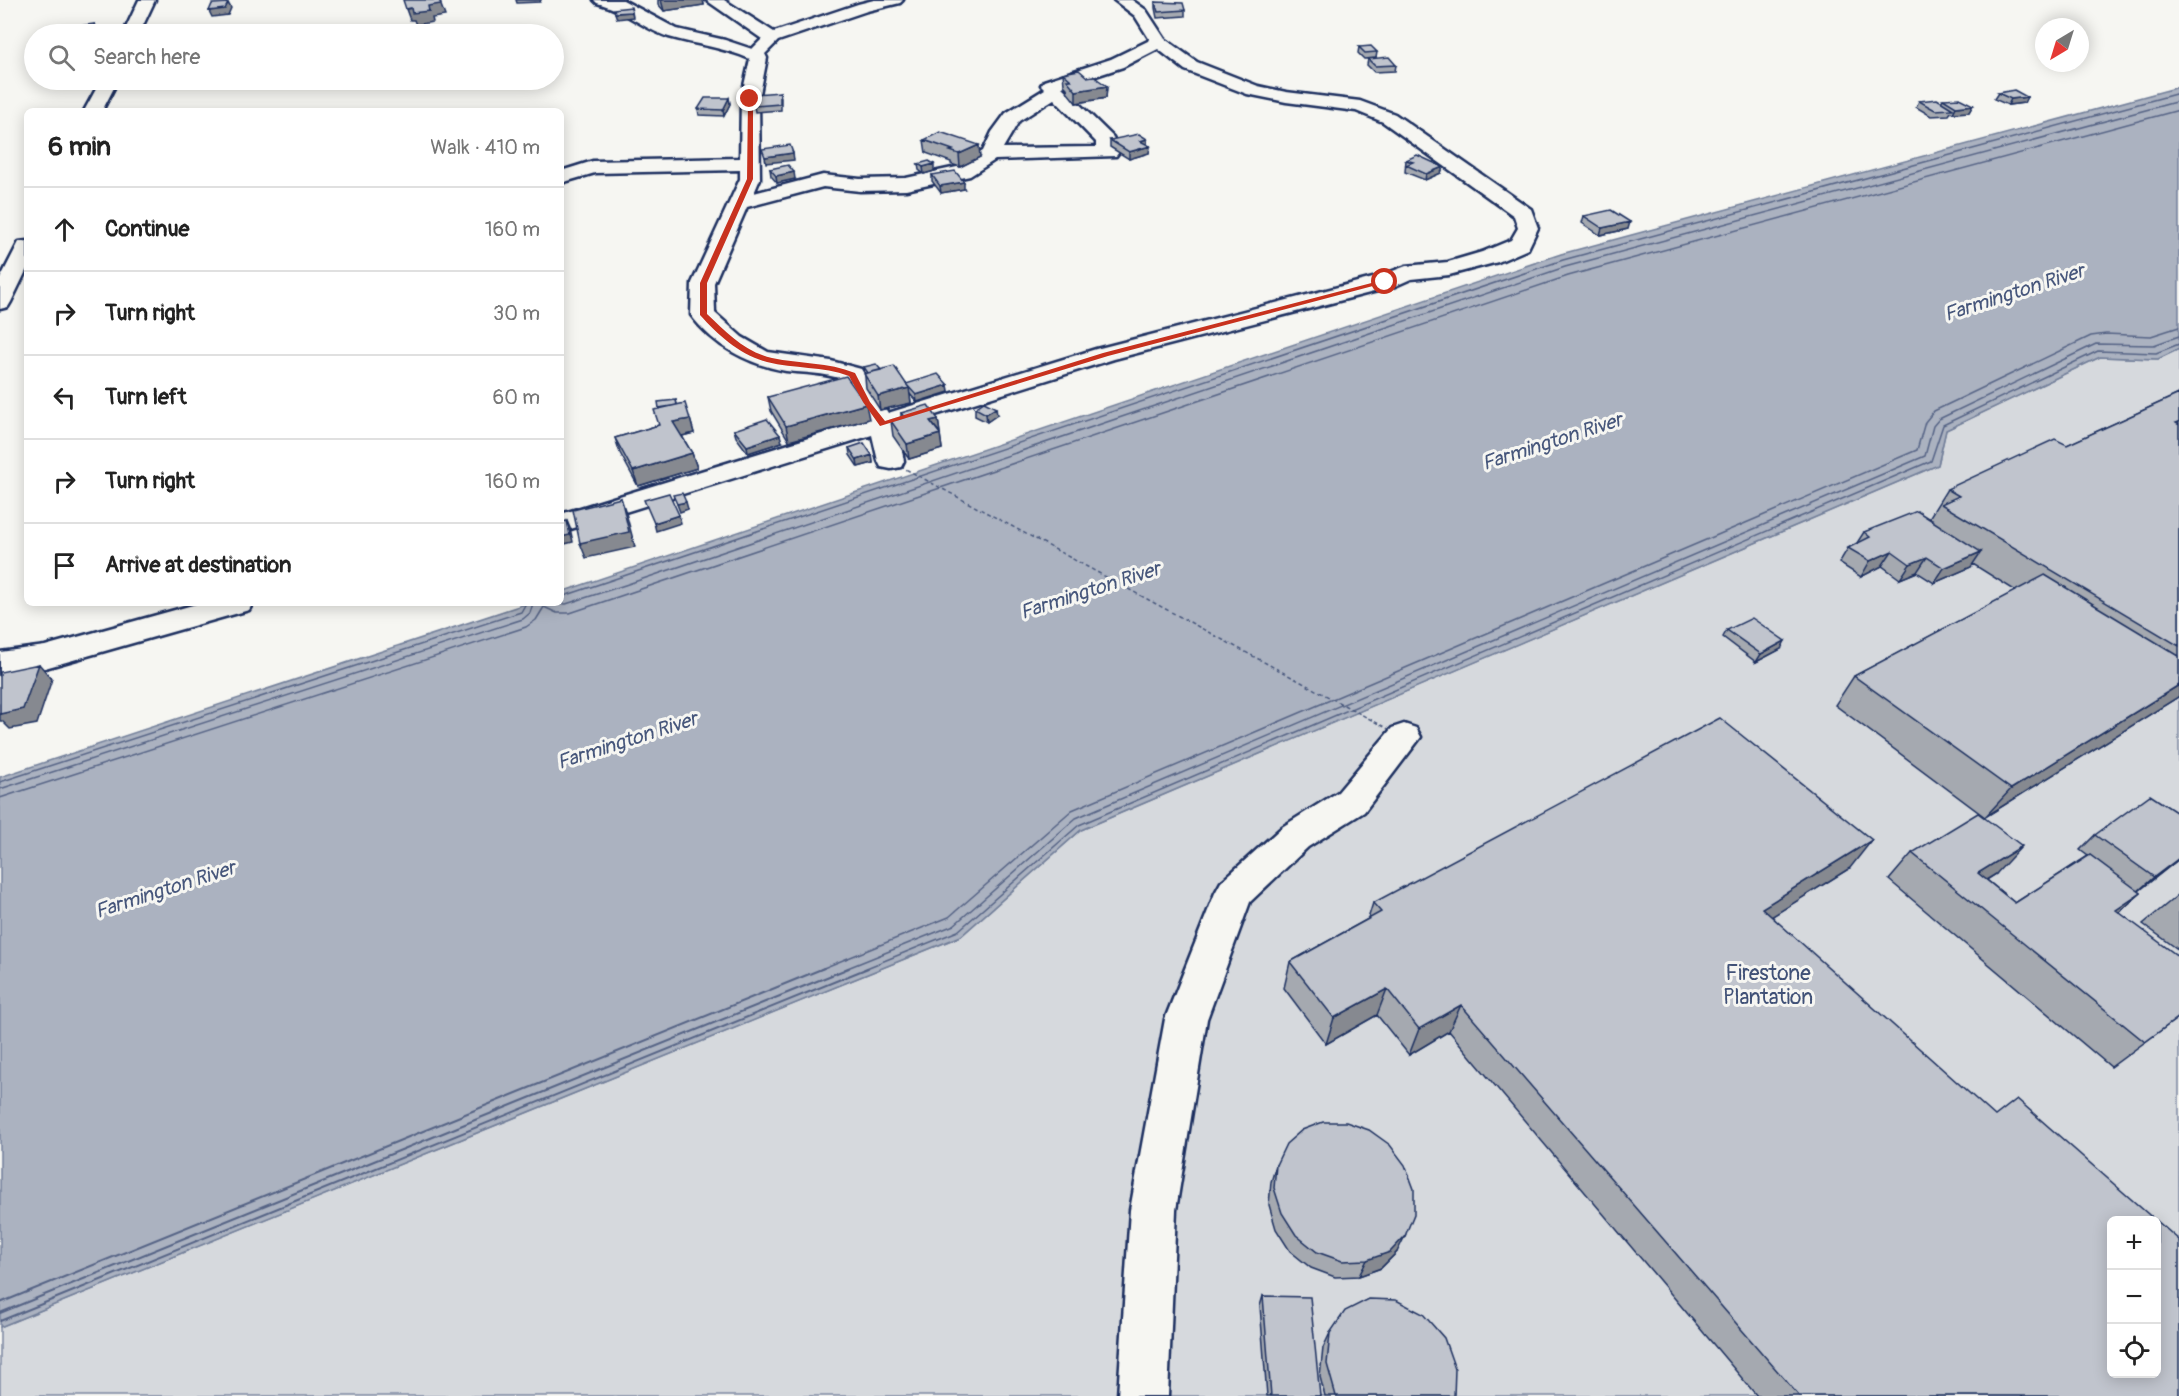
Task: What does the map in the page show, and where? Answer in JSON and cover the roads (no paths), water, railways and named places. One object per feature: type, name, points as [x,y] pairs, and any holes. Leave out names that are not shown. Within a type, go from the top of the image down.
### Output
[{"type":"street","points":[[135,24],[147,0]]},
{"type":"street","points":[[602,0],[615,2],[672,33],[719,43],[759,58],[750,99],[750,179],[703,283],[703,315],[734,344],[768,360],[835,368],[852,374],[867,402],[883,424],[891,461]]},
{"type":"street","points":[[714,0],[772,38]]},
{"type":"street","points":[[755,55],[772,38],[863,7],[895,0]]},
{"type":"street","points":[[564,522],[1106,354],[1385,282],[1406,273],[1459,266],[1490,257],[1520,244],[1528,228],[1524,213],[1430,144],[1389,118],[1360,106],[1286,97],[1253,90],[1191,66],[1159,42],[1142,13],[1122,0]]},
{"type":"street","points":[[740,202],[823,181],[860,185],[906,184],[963,172],[991,154],[1109,152],[1105,147],[1106,141],[1050,85],[1118,63],[1159,42]]},
{"type":"street","points":[[95,108],[104,90]]},
{"type":"street","points":[[991,154],[1001,132],[1016,114],[1044,100],[1055,90]]},
{"type":"street","points":[[564,176],[593,167],[750,164]]},
{"type":"street","points":[[0,302],[24,253]]},
{"type":"street","points":[[0,663],[45,657],[226,606]]},
{"type":"street","points":[[1143,1396],[1153,1210],[1186,1019],[1234,893],[1295,837],[1351,802],[1404,737]]},
{"type":"water","name":"Farmington River","points":[[2179,87],[2179,349],[2158,359],[2100,357],[1946,430],[1938,465],[1081,830],[961,936],[0,1327],[0,777],[519,606],[564,606],[564,591],[1561,254]]},
{"type":"park label","name":"Firestone Plantation","points":[[1768,985]]}]
